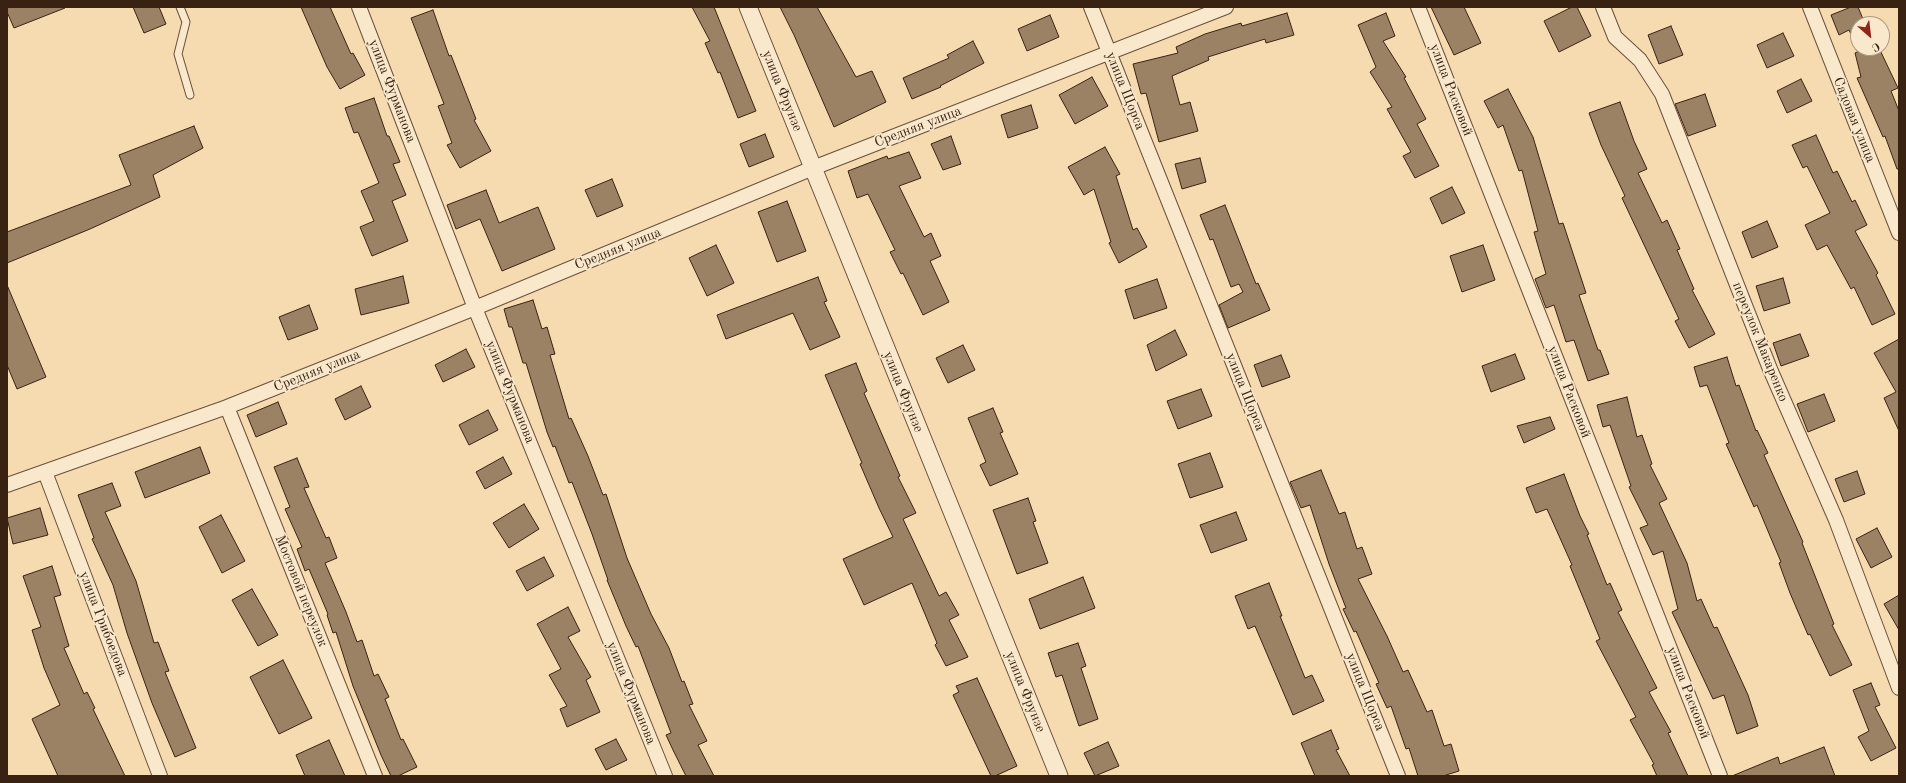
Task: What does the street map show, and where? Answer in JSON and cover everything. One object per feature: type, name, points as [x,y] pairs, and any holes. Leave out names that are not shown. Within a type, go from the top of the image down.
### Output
[{"type":"street","name":"улица Фурманова","points":[[359,7],[476,308],[664,776]]},
{"type":"street","name":"улица Фрунзе","points":[[748,7],[1059,776]]},
{"type":"street","name":"улица Щорса","points":[[1091,7],[1398,776]]},
{"type":"street","name":"Средняя улица","points":[[7,485],[227,407],[476,308],[813,168],[1226,7]]},
{"type":"street","name":"улица Расковой","points":[[1418,7],[1720,776]]},
{"type":"street","name":"переулок Макаренко","points":[[1603,7],[1615,37],[1640,60],[1662,94],[1770,369],[1836,520],[1899,688]]},
{"type":"street","name":"Садовая улица","points":[[1810,7],[1899,233]]},
{"type":"street","name":"Мостовой переулок","points":[[227,407],[375,776]]},
{"type":"street","name":"улица Грибоедова","points":[[45,472],[160,776]]},
{"type":"lane","points":[[180,7],[186,22],[178,54],[190,95]]},
{"type":"building","points":[[7,7],[65,8],[14,28],[7,12]]},
{"type":"building","points":[[133,7],[159,7],[166,24],[144,33]]},
{"type":"building","points":[[301,7],[330,7],[351,54],[353,53],[365,75],[340,89],[327,67]]},
{"type":"building","points":[[692,7],[714,7],[756,111],[738,118],[720,72],[718,73],[705,43],[710,41]]},
{"type":"building","points":[[780,7],[817,7],[856,77],[872,71],[886,102],[834,127],[794,35]]},
{"type":"building","points":[[1431,7],[1464,7],[1481,43],[1454,55]]},
{"type":"building","points":[[1572,7],[1577,7],[1591,36],[1559,52],[1544,21]]},
{"type":"building","points":[[1851,7],[1858,7],[1862,16],[1850,16],[1850,32],[1849,30],[1839,35],[1831,15]]},
{"type":"building","points":[[433,10],[449,56],[451,55],[476,119],[474,120],[491,151],[460,168],[447,145],[452,143],[438,106],[444,104],[411,18]]},
{"type":"building","points":[[1287,13],[1294,35],[1266,43],[1265,39],[1208,57],[1209,60],[1172,76],[1180,105],[1190,102],[1198,131],[1159,142],[1146,93],[1141,94],[1133,64],[1178,53],[1176,47],[1205,34],[1241,23],[1242,26]]},
{"type":"building","points":[[1386,13],[1395,36],[1383,41],[1406,77],[1404,78],[1426,119],[1417,124],[1439,166],[1415,178],[1403,156],[1411,152],[1387,109],[1392,107],[1370,72],[1376,67],[1358,25]]},
{"type":"building","points":[[1050,15],[1059,37],[1027,51],[1018,29]]},
{"type":"building","points":[[1671,26],[1683,55],[1659,64],[1648,35]]},
{"type":"building","points":[[1783,33],[1794,56],[1767,68],[1757,45]]},
{"type":"building","points":[[973,41],[984,63],[940,86],[941,87],[912,99],[903,78],[949,58],[947,55]]},
{"type":"building","points":[[1856,56],[1883,56],[1898,88],[1891,91],[1899,111],[1899,169],[1897,169],[1885,136],[1883,137],[1857,78],[1861,77]]},
{"type":"building","points":[[1092,77],[1108,106],[1075,124],[1059,95]]},
{"type":"building","points":[[1801,79],[1812,101],[1787,113],[1777,91]]},
{"type":"building","points":[[1508,89],[1533,137],[1559,224],[1563,223],[1586,293],[1579,295],[1598,350],[1600,350],[1609,374],[1588,381],[1574,340],[1566,342],[1554,305],[1546,308],[1535,279],[1546,274],[1534,232],[1538,231],[1522,170],[1519,171],[1503,125],[1498,128],[1484,101]]},
{"type":"building","points":[[1705,94],[1716,126],[1688,136],[1675,104]]},
{"type":"building","points":[[374,98],[387,136],[389,136],[400,162],[393,164],[406,195],[392,201],[408,241],[372,256],[360,227],[374,221],[361,191],[379,183],[358,132],[354,133],[345,108]]},
{"type":"building","points":[[1620,102],[1634,141],[1647,169],[1638,173],[1662,223],[1667,220],[1680,249],[1677,250],[1694,289],[1692,290],[1715,334],[1689,348],[1675,321],[1679,319],[1622,198],[1625,196],[1601,145],[1589,113]]},
{"type":"building","points":[[1031,105],[1038,128],[1008,138],[1001,115]]},
{"type":"building","points":[[194,126],[203,148],[153,175],[160,197],[90,229],[7,263],[7,232],[131,185],[119,155]]},
{"type":"building","points":[[765,134],[774,157],[749,167],[740,144]]},
{"type":"building","points":[[1816,135],[1833,173],[1837,171],[1852,202],[1855,200],[1867,225],[1855,231],[1878,273],[1876,275],[1895,314],[1872,325],[1854,287],[1851,289],[1827,245],[1817,250],[1805,225],[1830,213],[1807,166],[1803,168],[1792,145]]},
{"type":"building","points":[[951,136],[961,164],[943,170],[931,144]]},
{"type":"building","points":[[1105,147],[1120,174],[1116,176],[1133,230],[1137,228],[1147,247],[1119,263],[1109,243],[1111,242],[1094,189],[1084,195],[1068,167]]},
{"type":"building","points":[[909,152],[921,178],[899,186],[924,237],[931,233],[941,256],[930,261],[949,302],[923,315],[903,273],[901,274],[890,252],[895,250],[868,194],[857,198],[848,171],[887,156],[888,159]]},
{"type":"building","points":[[1200,158],[1206,182],[1182,189],[1175,164]]},
{"type":"building","points":[[612,179],[623,206],[597,217],[585,190]]},
{"type":"building","points":[[1452,187],[1465,213],[1442,224],[1430,198]]},
{"type":"building","points":[[486,190],[499,223],[538,207],[555,249],[502,271],[480,219],[456,229],[447,205]]},
{"type":"building","points":[[787,201],[806,251],[777,262],[758,212]]},
{"type":"building","points":[[1225,205],[1256,284],[1258,283],[1270,310],[1228,328],[1219,305],[1243,292],[1239,284],[1231,287],[1213,239],[1210,240],[1200,215]]},
{"type":"building","points":[[1767,221],[1778,247],[1752,258],[1742,232]]},
{"type":"building","points":[[716,245],[734,283],[707,296],[689,258]]},
{"type":"building","points":[[1483,245],[1495,280],[1462,292],[1450,256]]},
{"type":"building","points":[[403,276],[409,303],[361,315],[355,289]]},
{"type":"building","points":[[818,277],[827,301],[824,302],[840,337],[810,350],[793,313],[726,339],[717,315]]},
{"type":"building","points":[[1783,278],[1790,303],[1764,311],[1756,286]]},
{"type":"building","points":[[1157,279],[1167,308],[1134,319],[1125,290]]},
{"type":"building","points":[[7,285],[46,377],[17,389],[7,365]]},
{"type":"building","points":[[533,300],[542,329],[547,327],[555,354],[550,355],[569,419],[571,418],[603,495],[606,494],[627,558],[651,614],[669,648],[682,682],[684,681],[693,704],[689,705],[707,741],[698,745],[714,776],[686,776],[673,750],[666,735],[671,733],[638,646],[636,647],[626,626],[607,580],[592,534],[572,482],[569,483],[555,446],[553,447],[547,432],[526,363],[523,363],[512,327],[509,327],[504,309]]},
{"type":"building","points":[[309,305],[318,329],[288,340],[279,317]]},
{"type":"building","points":[[1175,330],[1187,355],[1156,371],[1147,345]]},
{"type":"building","points":[[1800,334],[1809,356],[1781,366],[1773,343]]},
{"type":"building","points":[[1899,339],[1899,431],[1884,398],[1896,392],[1874,353]]},
{"type":"building","points":[[963,345],[975,370],[948,383],[936,358]]},
{"type":"building","points":[[466,349],[475,367],[443,382],[435,365]]},
{"type":"building","points":[[1515,354],[1525,379],[1491,392],[1482,366]]},
{"type":"building","points":[[1281,355],[1290,377],[1262,387],[1254,365]]},
{"type":"building","points":[[1727,357],[1736,386],[1739,385],[1756,431],[1757,430],[1768,453],[1764,455],[1803,542],[1802,543],[1834,624],[1832,625],[1852,665],[1830,676],[1810,634],[1808,635],[1790,593],[1779,563],[1781,562],[1757,505],[1754,507],[1726,444],[1729,443],[1707,385],[1700,387],[1694,367]]},
{"type":"building","points":[[856,363],[867,391],[864,393],[900,476],[898,477],[916,513],[903,519],[939,596],[946,592],[959,615],[949,620],[968,657],[946,666],[935,645],[937,643],[912,583],[864,605],[843,559],[893,537],[860,464],[862,463],[825,375]]},
{"type":"building","points":[[361,386],[371,407],[345,420],[335,399]]},
{"type":"building","points":[[1201,389],[1212,416],[1178,429],[1167,401]]},
{"type":"building","points":[[1824,394],[1835,421],[1808,432],[1797,404]]},
{"type":"building","points":[[1627,397],[1637,437],[1642,435],[1652,464],[1650,465],[1667,499],[1659,503],[1687,563],[1697,601],[1701,599],[1714,628],[1717,627],[1748,695],[1758,726],[1737,734],[1724,695],[1713,699],[1672,612],[1678,609],[1663,551],[1653,555],[1640,528],[1648,525],[1629,487],[1631,486],[1610,425],[1603,427],[1597,405]]},
{"type":"building","points":[[278,402],[287,424],[256,437],[247,415]]},
{"type":"building","points":[[993,408],[1003,432],[1000,433],[1018,474],[990,486],[980,465],[986,462],[968,418]]},
{"type":"building","points":[[488,410],[498,430],[469,445],[459,425]]},
{"type":"building","points":[[1550,417],[1555,429],[1524,443],[1517,426]]},
{"type":"building","points":[[200,447],[210,473],[145,498],[135,472]]},
{"type":"building","points":[[1210,453],[1223,487],[1190,498],[1178,464]]},
{"type":"building","points":[[503,457],[512,474],[485,489],[476,472]]},
{"type":"building","points":[[297,458],[309,487],[304,488],[326,538],[329,537],[337,558],[325,563],[357,642],[362,640],[374,676],[378,674],[389,697],[385,699],[401,740],[403,739],[417,767],[398,776],[391,776],[381,755],[353,686],[336,632],[333,633],[327,615],[328,614],[309,569],[305,571],[297,549],[302,547],[285,509],[290,507],[274,467]]},
{"type":"building","points":[[1321,470],[1339,514],[1345,512],[1357,549],[1362,547],[1372,574],[1358,579],[1387,636],[1403,672],[1408,670],[1427,712],[1432,710],[1444,746],[1451,744],[1459,771],[1443,776],[1418,776],[1409,748],[1406,749],[1391,706],[1387,708],[1376,684],[1379,683],[1356,631],[1354,632],[1343,609],[1346,608],[1329,564],[1310,505],[1301,508],[1290,482]]},
{"type":"building","points":[[1857,471],[1865,494],[1844,502],[1835,479]]},
{"type":"building","points":[[1564,474],[1580,516],[1589,534],[1587,535],[1607,585],[1610,583],[1622,610],[1618,612],[1657,688],[1649,692],[1671,732],[1668,733],[1688,776],[1657,776],[1652,765],[1654,764],[1630,720],[1636,717],[1596,641],[1600,639],[1570,566],[1572,565],[1547,509],[1536,513],[1526,488]]},
{"type":"building","points":[[112,483],[121,506],[105,512],[136,581],[154,643],[158,642],[169,671],[165,672],[196,748],[175,757],[152,703],[127,633],[113,585],[92,539],[94,538],[78,495]]},
{"type":"building","points":[[1028,498],[1036,521],[1033,522],[1048,563],[1017,574],[993,510]]},
{"type":"building","points":[[524,504],[539,529],[509,548],[493,523]]},
{"type":"building","points":[[40,508],[48,535],[13,544],[7,518]]},
{"type":"building","points":[[1236,512],[1247,540],[1211,553],[1200,525]]},
{"type":"building","points":[[221,515],[245,561],[222,573],[199,527]]},
{"type":"building","points":[[1877,528],[1892,557],[1871,568],[1856,539]]},
{"type":"building","points":[[544,557],[554,576],[527,591],[516,571]]},
{"type":"building","points":[[52,566],[61,595],[54,597],[69,646],[64,648],[84,694],[87,692],[95,708],[93,709],[125,776],[58,776],[32,719],[60,705],[44,668],[32,630],[41,627],[23,576]]},
{"type":"building","points":[[1083,577],[1095,608],[1040,629],[1029,599]]},
{"type":"building","points":[[1269,583],[1282,616],[1280,616],[1305,678],[1312,675],[1324,701],[1293,715],[1255,626],[1248,629],[1235,596]]},
{"type":"building","points":[[252,589],[278,635],[258,646],[232,600]]},
{"type":"building","points":[[1899,595],[1899,630],[1884,604]]},
{"type":"building","points":[[568,607],[580,631],[568,637],[591,677],[586,680],[600,712],[567,727],[560,709],[567,706],[549,675],[561,669],[537,624]]},
{"type":"building","points":[[1078,643],[1086,666],[1081,668],[1098,719],[1079,726],[1062,675],[1056,677],[1048,653]]},
{"type":"building","points":[[283,660],[312,718],[279,734],[250,677]]},
{"type":"building","points":[[977,678],[1017,766],[995,776],[991,776],[953,695],[959,692],[956,686]]},
{"type":"building","points":[[1871,683],[1880,705],[1875,707],[1896,748],[1871,761],[1858,737],[1869,731],[1853,690]]},
{"type":"building","points":[[1331,730],[1339,749],[1336,750],[1350,776],[1315,776],[1301,743]]},
{"type":"building","points":[[616,739],[627,760],[606,770],[595,749]]},
{"type":"building","points":[[329,740],[345,776],[305,776],[296,755]]},
{"type":"building","points":[[1108,742],[1119,766],[1095,776],[1084,753]]},
{"type":"building","points":[[1824,747],[1835,776],[1732,776],[1778,757],[1780,764]]}]
